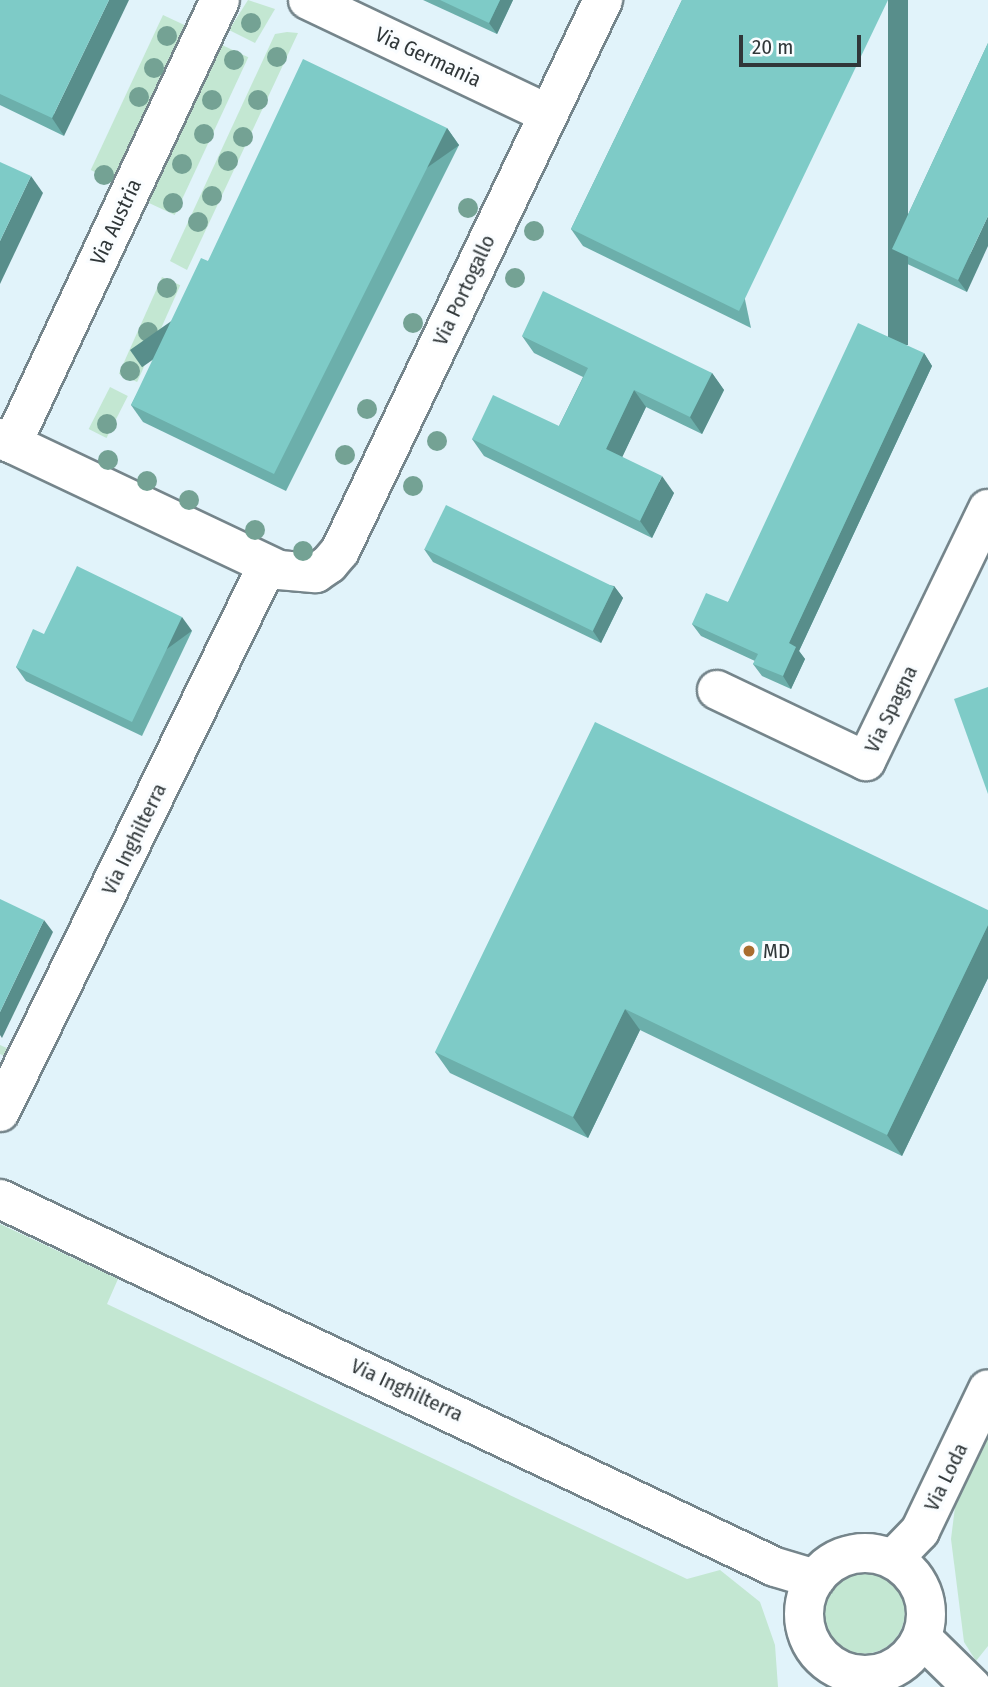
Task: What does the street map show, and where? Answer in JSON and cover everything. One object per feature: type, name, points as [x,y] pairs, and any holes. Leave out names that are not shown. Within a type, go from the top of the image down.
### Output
[{"type":"street","name":"Via Austria","points":[[6,441],[220,0]]},
{"type":"street","name":"Via Germania","points":[[308,0],[548,114]]},
{"type":"street","name":"Via Portogallo","points":[[267,566],[296,575],[316,573],[340,551],[603,0]]},
{"type":"street","points":[[6,441],[267,566]]},
{"type":"street","name":"Via Spagna","points":[[717,690],[866,761],[988,509]]},
{"type":"street","name":"Via Inghilterra","points":[[0,1112],[267,566]]},
{"type":"street","name":"Via Inghilterra","points":[[0,1199],[775,1567],[815,1579]]},
{"type":"street","name":"Via Loda","points":[[894,1559],[920,1531],[988,1389]]},
{"type":"street","points":[[877,1553],[894,1559],[916,1579],[923,1593],[926,1623],[922,1638],[908,1658],[887,1672],[833,1678],[805,1629],[805,1603],[815,1579],[842,1557],[877,1553]]},
{"type":"street","points":[[922,1638],[972,1687]]},
{"type":"green space","points":[[248,0],[275,9],[255,43],[229,30]]},
{"type":"green space","points":[[163,15],[187,26],[114,181],[91,170]]},
{"type":"green space","points":[[298,33],[187,270],[170,261],[275,34]]},
{"type":"green space","points":[[222,45],[248,57],[175,215],[148,203]]},
{"type":"green space","points":[[162,277],[180,285],[137,382],[119,374]]},
{"type":"green space","points":[[110,387],[128,396],[106,438],[89,429]]},
{"type":"green space","points":[[77,905],[85,908],[13,1060],[0,1054],[0,1045],[9,1049]]},
{"type":"green space","points":[[0,1224],[118,1279],[107,1304],[687,1579],[720,1570],[760,1602],[775,1645],[778,1687],[0,1687]]},
{"type":"green space","points":[[988,1428],[988,1646],[976,1661],[964,1642],[951,1539],[955,1507]]},
{"type":"green space","points":[[863,1570],[879,1573],[893,1582],[902,1596],[905,1612],[902,1628],[893,1642],[879,1651],[863,1654],[847,1651],[833,1642],[824,1628],[821,1612],[824,1596],[833,1582],[847,1573]]},
{"type":"building","points":[[0,0],[109,0],[52,118],[0,94]]},
{"type":"building","points":[[440,0],[500,0],[489,23]]},
{"type":"building","points":[[682,0],[888,0],[739,311],[571,229]]},
{"type":"building","points":[[988,43],[988,216],[958,280],[892,249]]},
{"type":"building","points":[[303,59],[447,128],[274,474],[131,405],[201,258],[208,261]]},
{"type":"building","points":[[0,162],[31,176],[0,241]]},
{"type":"building","points":[[543,291],[712,373],[690,417],[634,390],[606,449],[662,476],[640,521],[472,439],[493,395],[559,426],[588,368],[522,336]]},
{"type":"building","points":[[858,323],[924,353],[789,643],[796,647],[783,676],[753,664],[758,654],[692,624],[706,593],[728,602]]},
{"type":"building","points":[[446,505],[614,587],[593,631],[425,549]]},
{"type":"building","points":[[77,566],[182,617],[132,722],[16,667],[33,629],[44,634]]},
{"type":"building","points":[[988,687],[988,794],[954,699]]},
{"type":"building","name":"MD","points":[[595,722],[988,910],[988,925],[887,1135],[625,1009],[573,1117],[435,1052]]},
{"type":"building","points":[[0,899],[44,920],[0,1012]]},
{"type":"place","name":"MD","points":[[749,951]]}]
